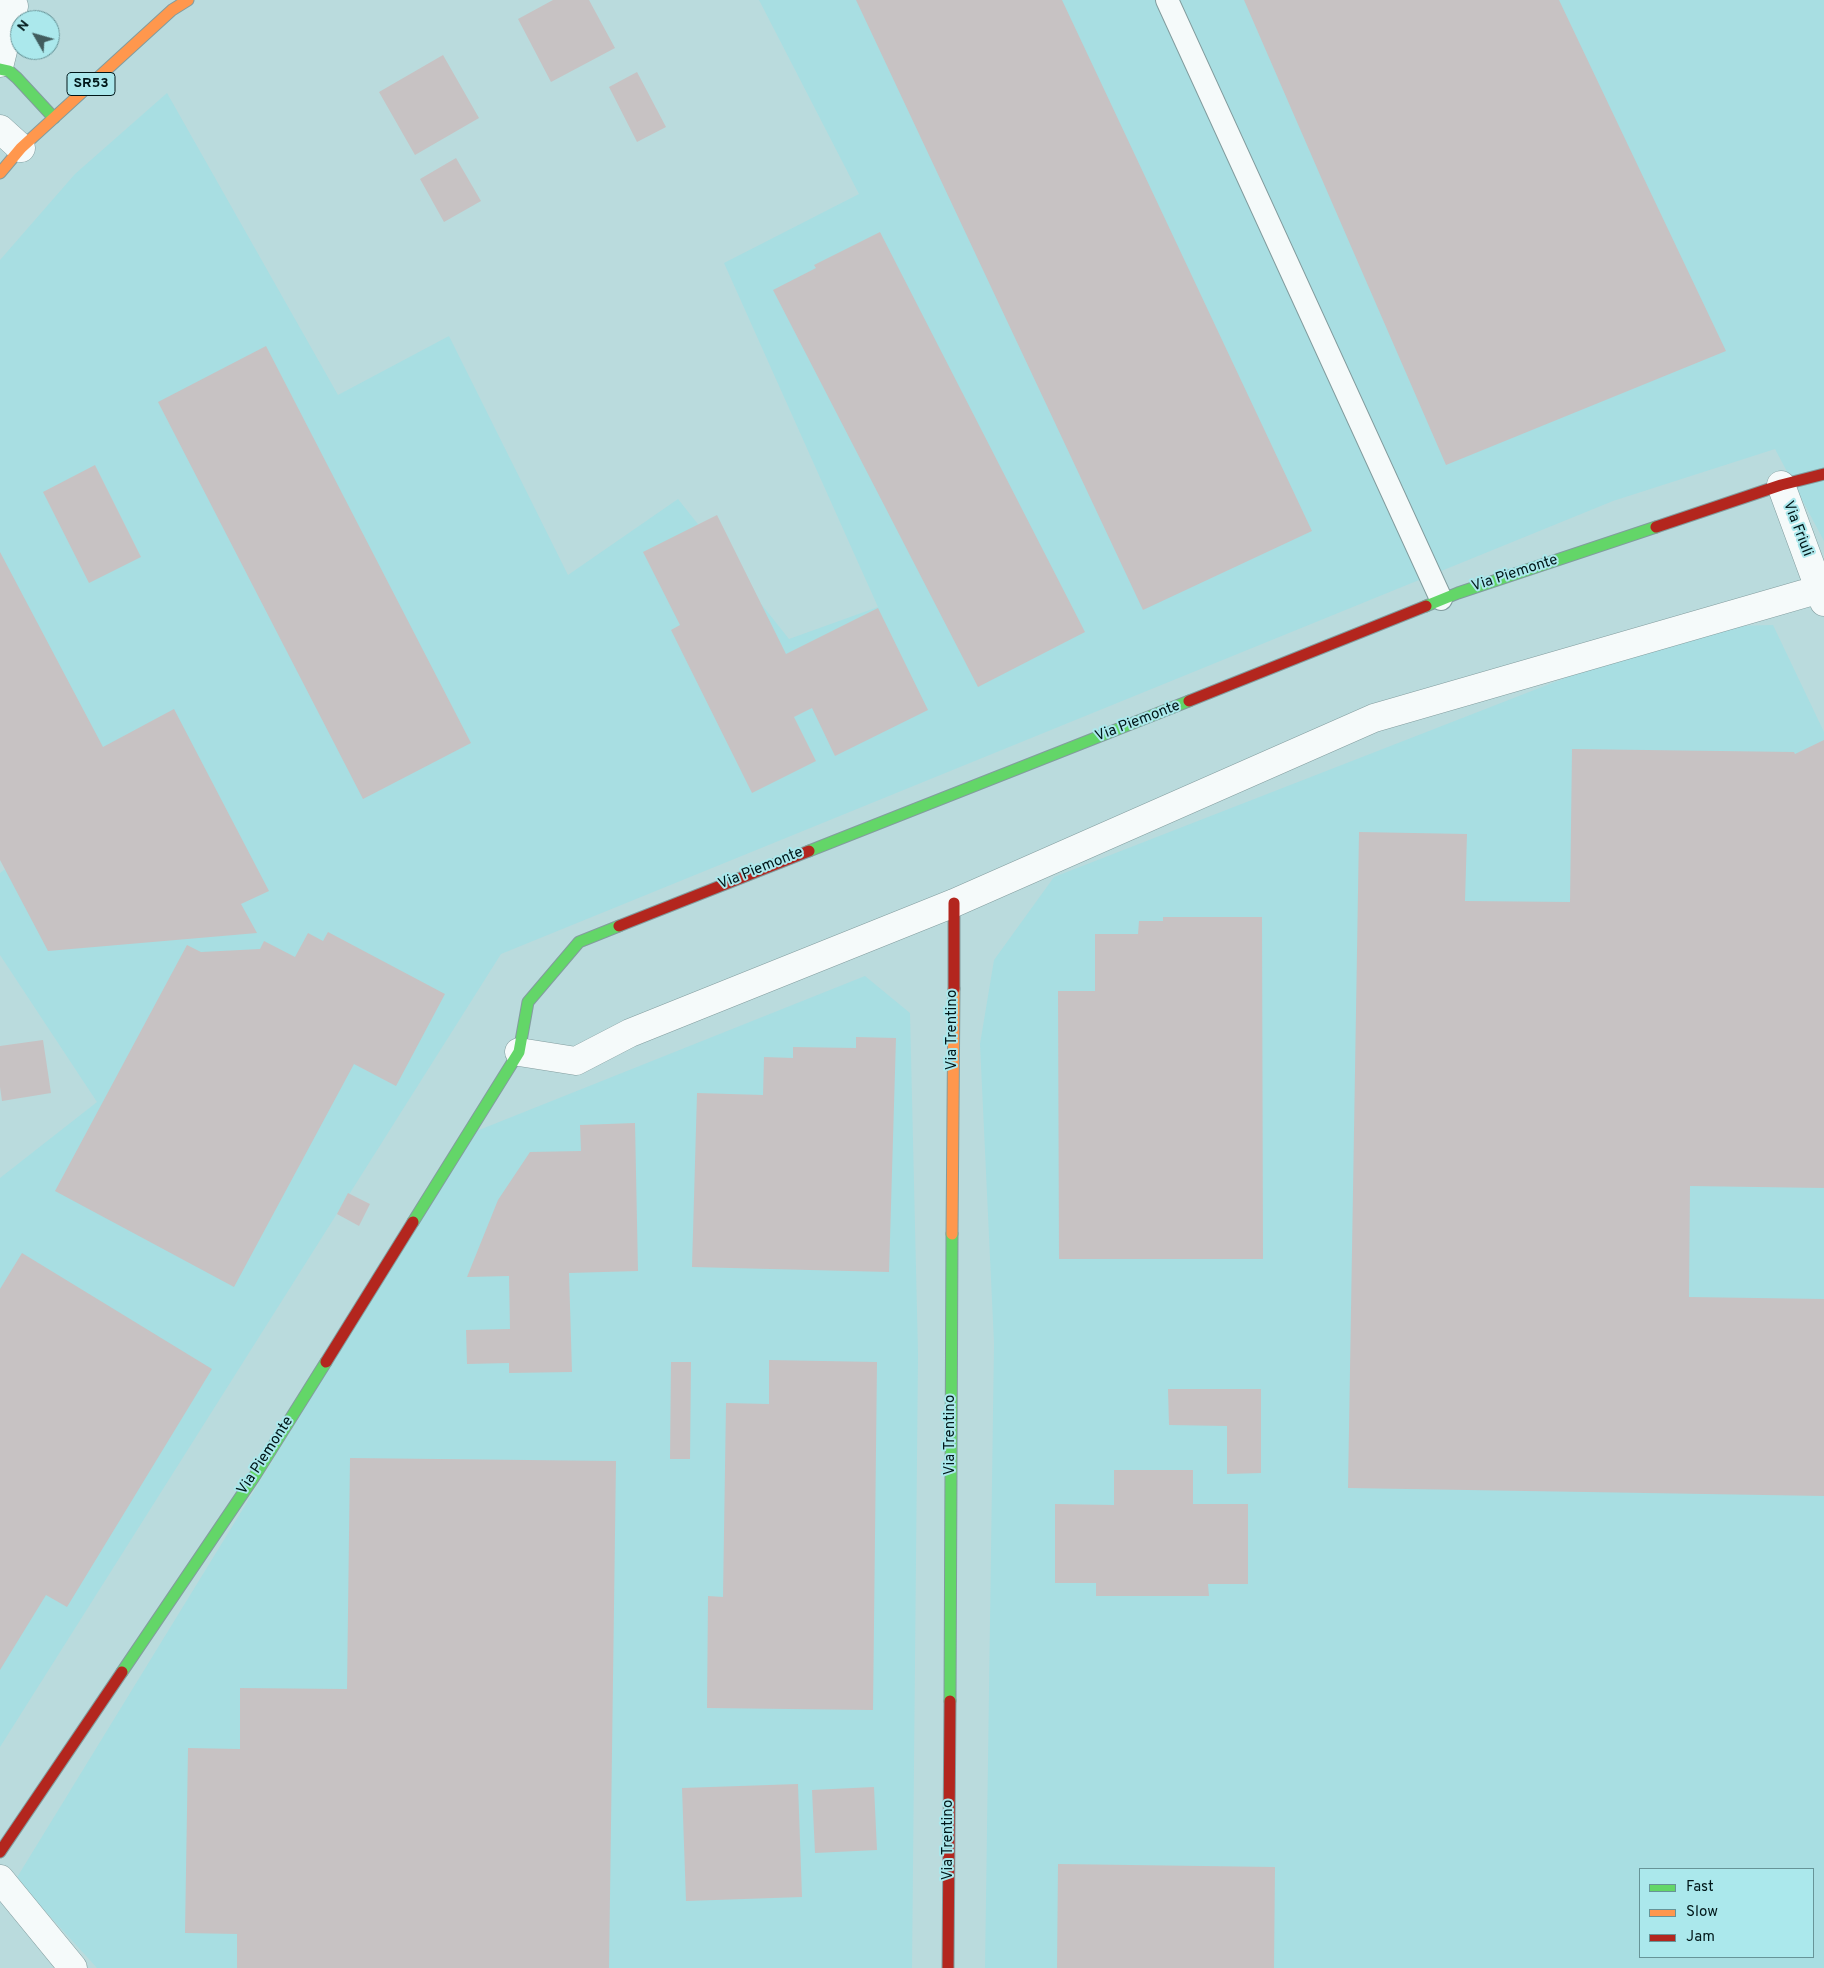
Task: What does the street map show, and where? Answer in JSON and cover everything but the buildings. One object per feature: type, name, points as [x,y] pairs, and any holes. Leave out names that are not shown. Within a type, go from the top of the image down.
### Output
[{"type":"street","points":[[0,63],[14,6],[11,0]]},
{"type":"street","name":"SR53","points":[[0,173],[21,148],[172,10],[188,0]]},
{"type":"street","points":[[0,69],[9,71],[18,78],[54,118]]},
{"type":"street","points":[[0,129],[21,148]]},
{"type":"street","name":"Via Piemonte","points":[[0,1852],[254,1477],[519,1052],[528,1002],[579,942],[1160,713],[1441,599],[1781,485],[1824,474]]},
{"type":"street","name":"Via Friuli","points":[[1781,485],[1823,593]]},
{"type":"street","points":[[519,1052],[576,1060],[630,1033],[954,903],[1374,718],[1823,593]]},
{"type":"street","name":"Via Trentino","points":[[948,1968],[954,903]]},
{"type":"street","points":[[0,1879],[73,1968]]},
{"type":"lane","points":[[1167,0],[1441,599]]},
{"type":"shaded area","points":[[759,0],[1824,0],[1824,541],[1775,449],[1613,501],[501,954],[0,1747],[0,1178],[97,1102],[0,955],[0,873],[12,864],[0,835],[0,260],[75,174],[167,93],[338,395],[449,336],[568,575],[678,499],[789,639],[878,607],[724,263],[859,194]]},
{"type":"shaded area","points":[[1773,625],[1824,732],[1824,1968],[985,1968],[994,1343],[980,1044],[994,960],[1054,877],[1696,627]]},
{"type":"shaded area","points":[[865,976],[910,1013],[918,1354],[912,1968],[97,1968],[16,1879],[474,1132]]},
{"type":"traffic: fast","points":[[0,69],[9,71],[17,78],[54,118]]},
{"type":"traffic: fast","points":[[1426,606],[1458,593],[1656,527]]},
{"type":"traffic: fast","points":[[809,851],[1189,701]]},
{"type":"traffic: fast","points":[[413,1222],[519,1052],[528,1002],[579,942],[619,926]]},
{"type":"traffic: fast","points":[[950,1701],[952,1234]]},
{"type":"traffic: fast","points":[[122,1672],[254,1477],[326,1362]]},
{"type":"traffic: slow","points":[[0,173],[21,148],[172,10],[188,0]]},
{"type":"traffic: slow","points":[[952,1234],[954,989]]},
{"type":"traffic: jam","points":[[1656,527],[1781,485],[1824,474]]},
{"type":"traffic: jam","points":[[1189,701],[1426,606]]},
{"type":"traffic: jam","points":[[619,926],[809,851]]},
{"type":"traffic: jam","points":[[954,903],[954,989]]},
{"type":"traffic: jam","points":[[326,1362],[413,1222]]},
{"type":"traffic: jam","points":[[0,1852],[122,1672]]},
{"type":"traffic: jam","points":[[948,1968],[950,1701]]}]
